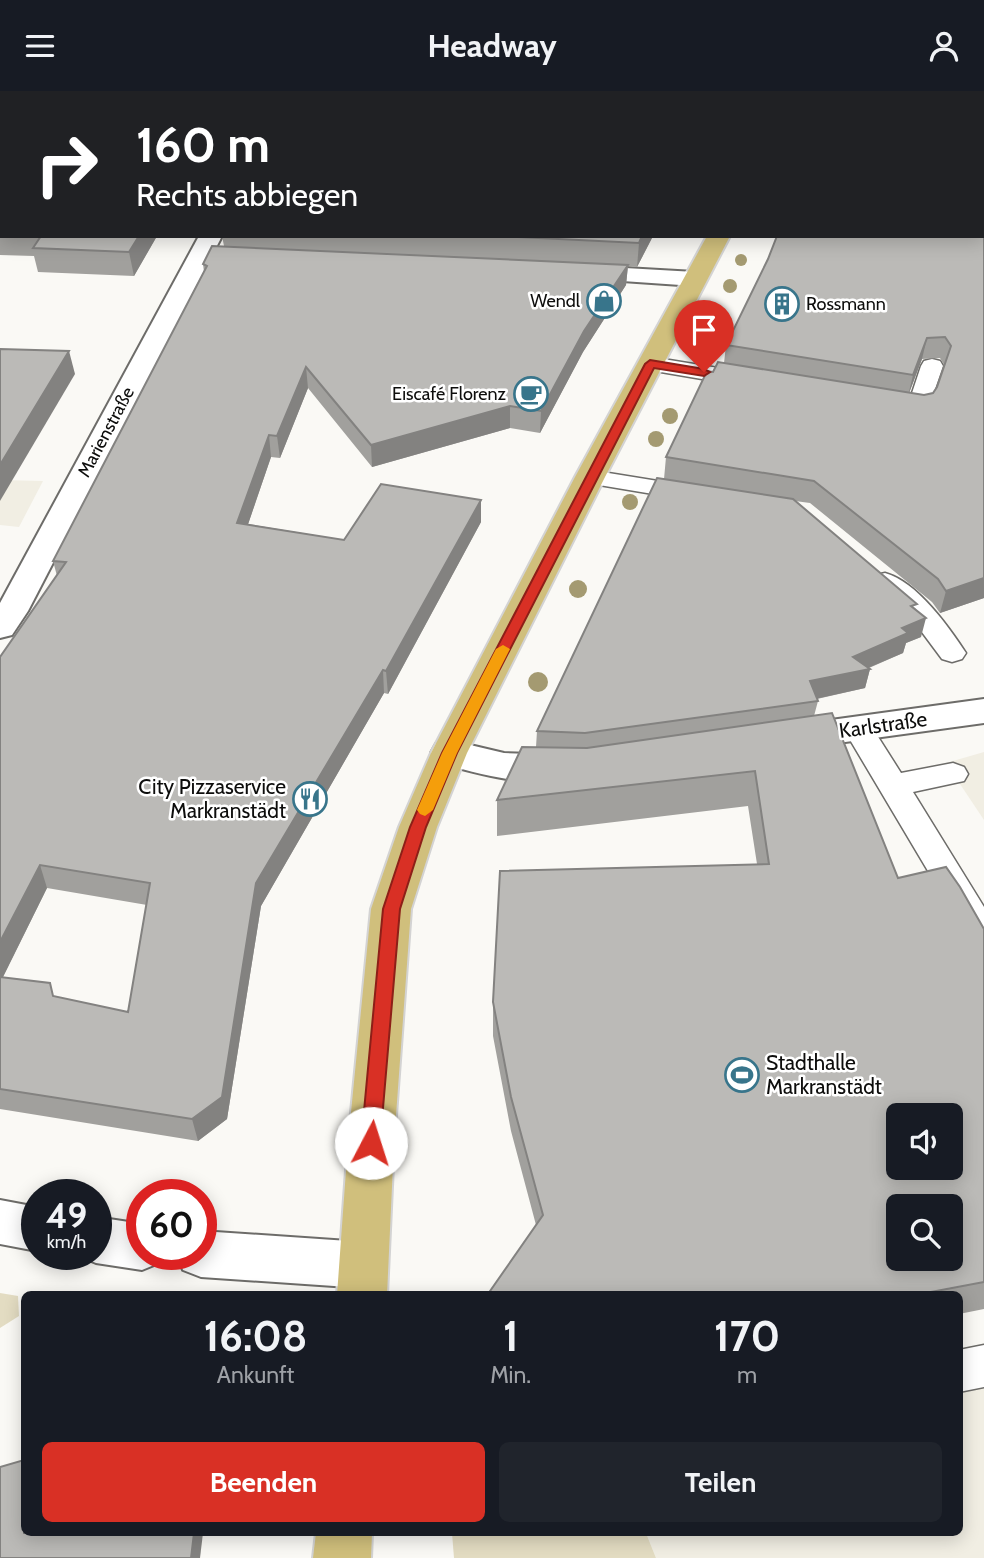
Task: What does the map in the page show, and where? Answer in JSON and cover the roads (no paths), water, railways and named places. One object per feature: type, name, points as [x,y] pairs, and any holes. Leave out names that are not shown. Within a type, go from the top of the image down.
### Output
[{"type":"main road","points":[[363,1280],[371,1143],[391,909],[418,827],[449,753],[590,477],[718,238]]},
{"type":"main road","points":[[342,1558],[344,1536]]},
{"type":"street","name":"Marienstraße","points":[[0,628],[12,611],[213,249]]},
{"type":"street","points":[[545,271],[695,279]]},
{"type":"street","name":"Karlstraße","points":[[749,744],[984,711]]},
{"type":"street","points":[[449,753],[504,766],[597,766]]},
{"type":"street","points":[[0,1223],[21,1226]]},
{"type":"street","points":[[217,1257],[363,1280]]},
{"type":"lane","points":[[650,364],[771,383]]},
{"type":"lane","points":[[865,398],[919,407],[932,366]]},
{"type":"lane","points":[[590,477],[721,498]]},
{"type":"lane","points":[[869,569],[920,611],[952,653]]},
{"type":"lane","points":[[859,728],[984,936]]},
{"type":"lane","points":[[893,785],[953,774]]},
{"type":"lane","points":[[963,1370],[984,1366]]},
{"type":"place","name":"Wendl","points":[[604,301]]},
{"type":"place","name":"Rossmann","points":[[782,304]]},
{"type":"place","name":"Eiscafé Florenz","points":[[531,394]]},
{"type":"place","name":"City Pizzaservice Markranstädt","points":[[310,799]]},
{"type":"place","name":"Stadthalle Markranstädt","points":[[742,1075]]}]
